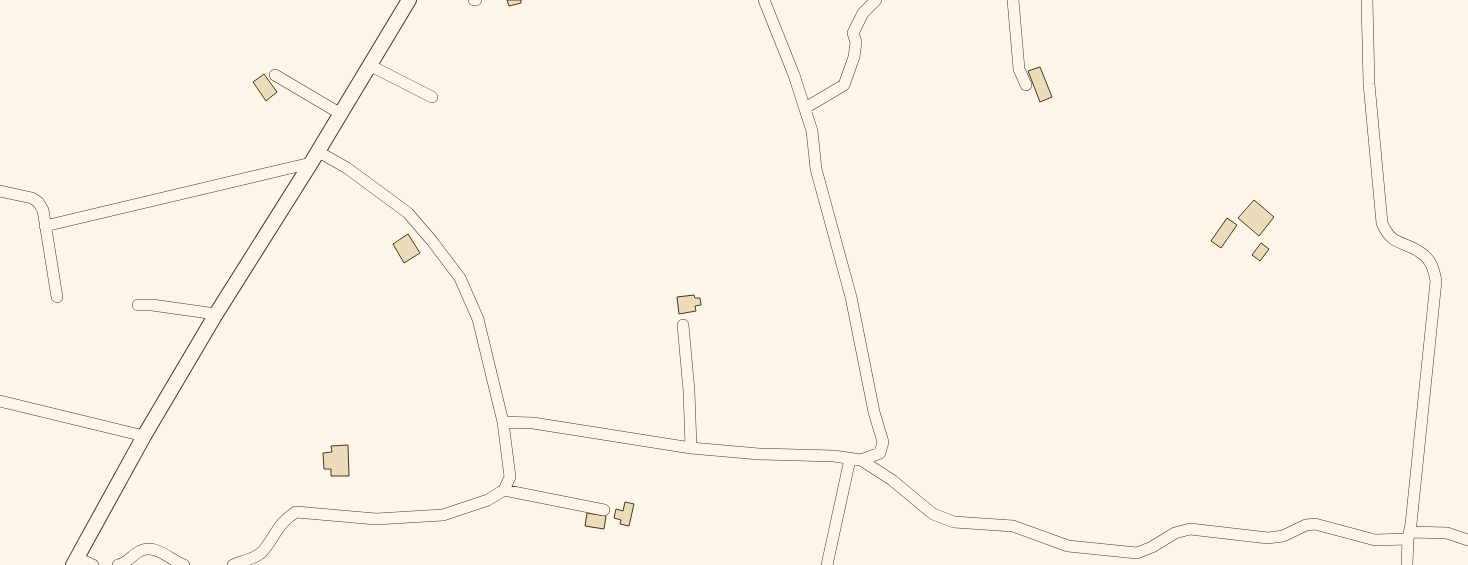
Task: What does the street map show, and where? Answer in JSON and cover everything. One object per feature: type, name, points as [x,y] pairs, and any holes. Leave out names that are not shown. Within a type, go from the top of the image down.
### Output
[{"type":"street","points":[[93,565],[75,562],[144,436],[216,314],[341,114],[409,0]]},
{"type":"street","points":[[503,422],[534,423],[691,448],[759,454],[834,456],[861,460],[880,453],[883,442],[874,412],[851,297],[816,169],[812,131],[806,108],[764,0]]},
{"type":"street","points":[[806,108],[844,85],[854,57],[856,42],[853,32],[863,13],[876,0]]},
{"type":"street","points":[[1013,0],[1019,68],[1026,85]]},
{"type":"street","points":[[1367,0],[1369,84],[1382,223],[1392,239],[1422,253],[1433,266],[1436,281],[1407,565]]},
{"type":"street","points":[[370,66],[432,97]]},
{"type":"street","points":[[275,75],[341,114]]},
{"type":"street","points":[[45,226],[314,157],[346,168],[408,213],[432,241],[460,278],[478,319],[503,422],[510,477],[504,490],[488,500],[443,515],[376,519],[296,512],[286,518],[261,552],[254,557],[233,565]]},
{"type":"street","points":[[0,191],[32,198],[38,202],[43,210],[57,297]]},
{"type":"street","points":[[138,305],[152,305],[216,314]]},
{"type":"street","points":[[683,325],[689,391],[691,448]]},
{"type":"street","points":[[0,401],[144,436]]},
{"type":"street","points":[[827,565],[850,459]]},
{"type":"street","points":[[861,460],[892,480],[934,514],[954,522],[1013,526],[1068,546],[1137,553],[1152,548],[1175,533],[1183,530],[1190,529],[1268,538],[1283,536],[1306,526],[1316,524],[1375,540],[1447,533],[1468,540]]},
{"type":"street","points":[[504,490],[604,510]]},
{"type":"street","points":[[118,565],[123,564],[140,551],[153,548],[184,565]]},
{"type":"building","points":[[507,0],[521,0],[521,3],[509,6]]},
{"type":"building","points":[[1040,67],[1052,97],[1040,102],[1028,71]]},
{"type":"building","points":[[264,74],[277,92],[266,101],[253,82]]},
{"type":"building","points":[[1254,200],[1274,217],[1259,236],[1238,218]]},
{"type":"building","points":[[1227,218],[1237,225],[1221,248],[1211,241]]},
{"type":"building","points":[[408,234],[420,253],[404,263],[393,244]]},
{"type":"building","points":[[1261,243],[1269,249],[1260,261],[1252,255]]},
{"type":"building","points":[[694,295],[695,298],[700,298],[701,305],[695,306],[696,311],[679,314],[677,297]]},
{"type":"building","points":[[348,445],[349,476],[331,476],[331,469],[324,469],[323,453],[332,452],[331,446]]},
{"type":"building","points":[[625,502],[634,504],[629,526],[620,524],[621,520],[614,518],[616,509],[623,511]]},
{"type":"building","points":[[587,513],[606,516],[604,529],[585,526]]}]
